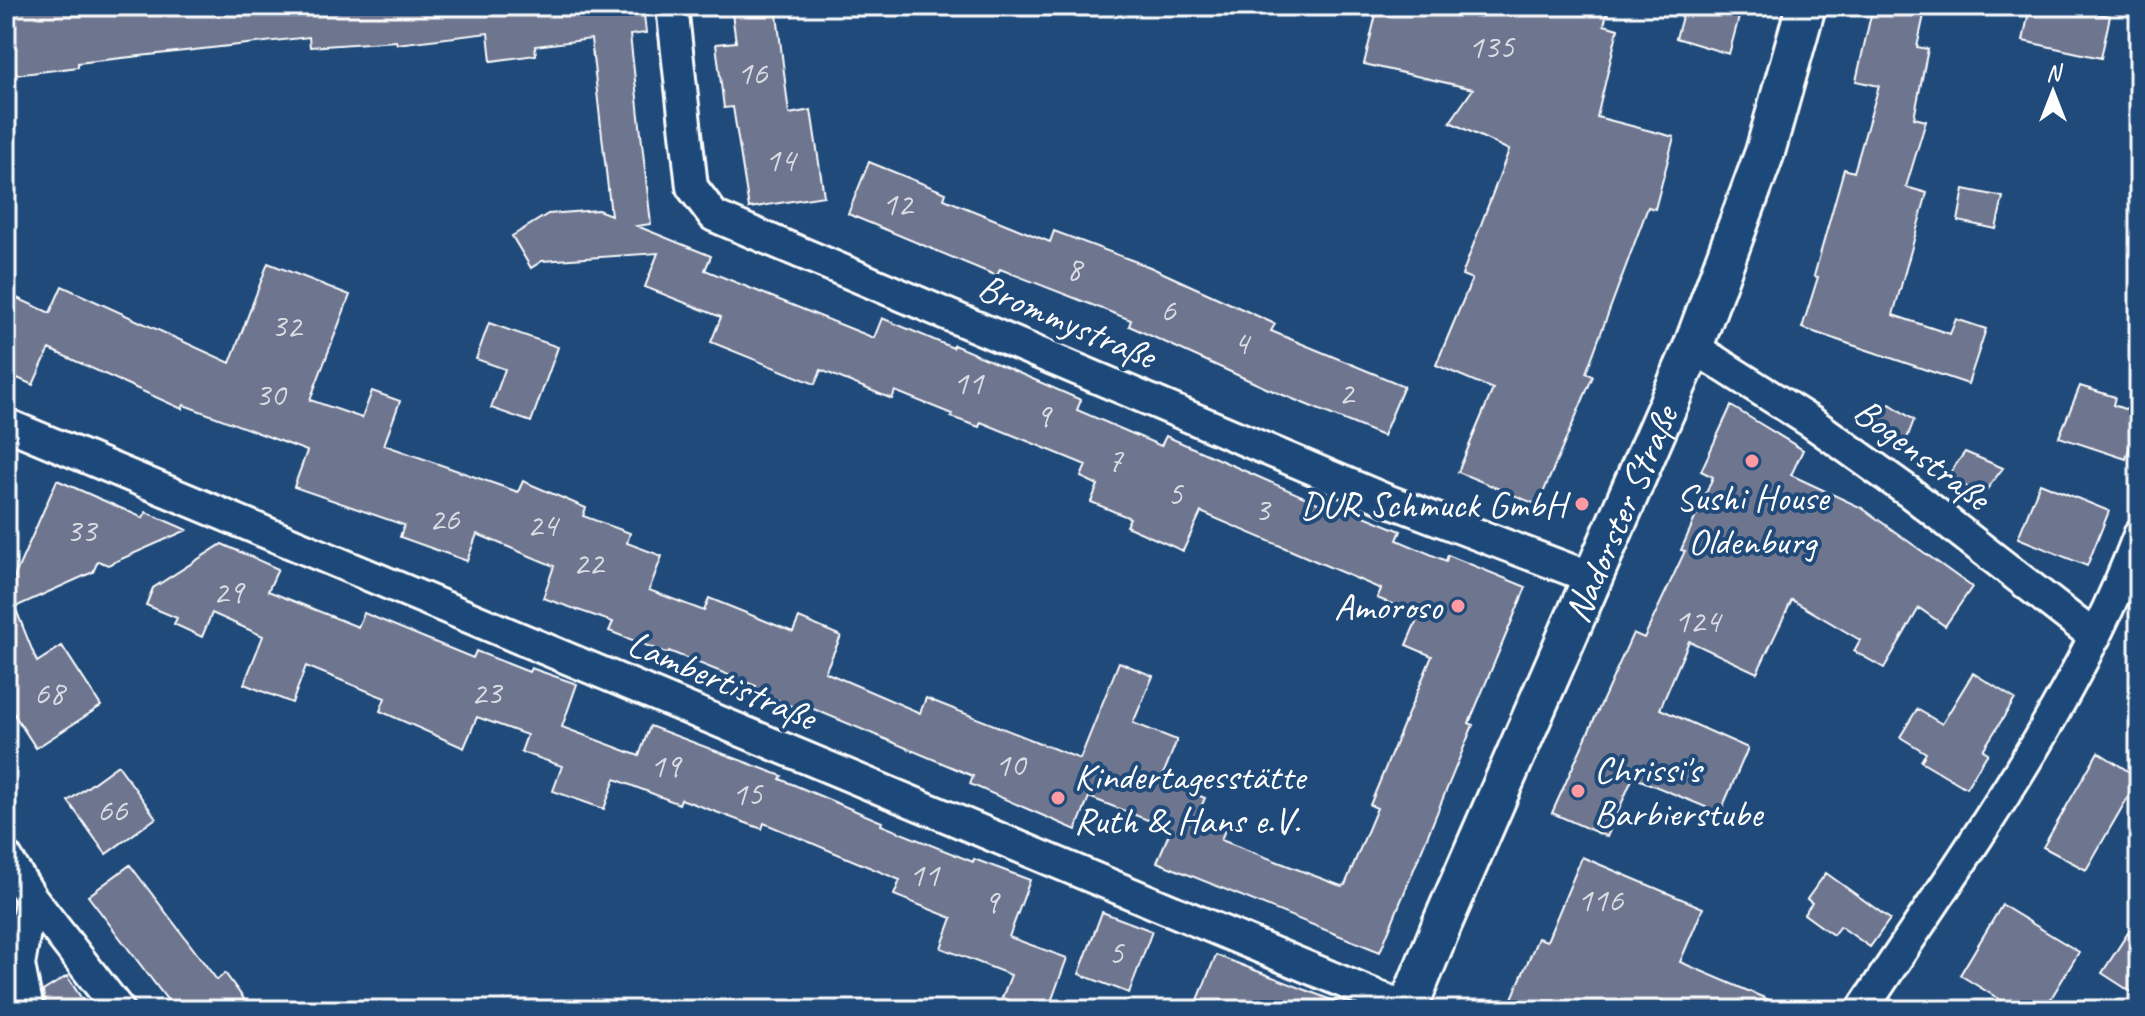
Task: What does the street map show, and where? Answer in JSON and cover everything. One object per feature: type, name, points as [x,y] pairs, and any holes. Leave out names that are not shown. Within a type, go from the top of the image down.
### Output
[{"type":"street","name":"Brommystraße","points":[[672,6],[692,187],[714,216],[1384,499],[1592,578]]},
{"type":"street","name":"Nadorster Straße","points":[[1408,1009],[1448,910],[1693,347],[1765,152],[1806,6]]},
{"type":"street","name":"Bogenstraße","points":[[1693,347],[1811,422],[1897,483],[2095,637]]},
{"type":"street","name":"Lambertistraße","points":[[6,424],[1408,1009]]},
{"type":"street","points":[[1862,1010],[2043,734],[2095,637],[2139,535]]},
{"type":"street","points":[[6,857],[31,897],[119,1010]]},
{"type":"street","points":[[28,1010],[19,965],[31,897]]},
{"type":"building","points":[[8,6],[643,6],[646,33],[630,35],[651,224],[637,226],[711,256],[705,270],[874,338],[882,318],[953,348],[954,345],[1081,400],[1077,410],[1161,446],[1166,436],[1338,512],[1340,506],[1401,531],[1397,540],[1446,561],[1448,555],[1526,587],[1469,723],[1473,725],[1380,952],[1157,862],[1171,829],[1089,797],[1076,830],[970,784],[973,776],[809,707],[807,713],[754,690],[756,686],[669,651],[668,654],[609,631],[613,622],[543,598],[554,566],[477,534],[467,561],[400,537],[404,525],[294,487],[307,451],[184,405],[182,409],[49,349],[33,385],[6,373],[6,293],[50,313],[62,286],[230,363],[268,263],[350,295],[310,400],[362,418],[372,391],[400,401],[384,445],[518,492],[523,481],[586,508],[583,516],[630,533],[627,543],[662,556],[649,590],[704,611],[709,598],[793,632],[799,618],[841,636],[825,672],[920,713],[926,698],[1080,759],[1119,662],[1153,676],[1133,723],[1177,740],[1161,780],[1205,798],[1198,814],[1227,825],[1221,840],[1345,885],[1377,808],[1370,805],[1432,656],[1406,645],[1419,615],[1377,598],[1381,589],[1201,512],[1183,551],[1126,526],[1130,518],[1091,502],[1098,485],[1081,477],[1086,465],[981,422],[979,427],[951,417],[952,414],[895,391],[892,399],[821,370],[815,384],[711,342],[721,317],[645,287],[658,253],[542,261],[531,268],[512,236],[548,214],[598,210],[611,215],[591,39],[535,46],[536,55],[491,61],[488,33],[397,44],[396,41],[310,47],[309,37],[78,63],[78,67],[16,75]]},
{"type":"building","points":[[731,6],[776,6],[789,114],[811,110],[824,196],[749,208],[733,107],[724,108],[716,44],[736,42]]},
{"type":"building","points":[[1378,6],[1609,6],[1604,25],[1618,29],[1597,117],[1674,137],[1655,209],[1648,207],[1586,373],[1593,376],[1538,505],[1458,472],[1493,389],[1436,365],[1472,279],[1462,275],[1509,150],[1450,122],[1473,89],[1364,64]]},
{"type":"building","points":[[1685,6],[1742,6],[1729,54],[1676,38]]},
{"type":"building","points":[[1873,6],[1926,6],[1917,47],[1928,49],[1914,118],[1926,121],[1906,187],[1927,193],[1893,315],[1950,334],[1956,319],[1986,329],[1968,384],[1802,328],[1818,277],[1814,276],[1844,169],[1854,172],[1879,86],[1856,81]]},
{"type":"building","points":[[2030,6],[2062,6],[2110,16],[2101,58],[2023,41]]},
{"type":"building","points":[[869,162],[946,193],[944,199],[1050,242],[1054,231],[1150,267],[1275,324],[1271,331],[1404,386],[1383,436],[1266,388],[1129,326],[1131,320],[1000,269],[997,276],[848,214]]},
{"type":"building","points":[[1964,189],[2003,197],[1996,229],[1958,221]]},
{"type":"building","points":[[489,323],[558,347],[531,422],[491,408],[505,369],[476,359]]},
{"type":"building","points":[[2080,386],[2115,397],[2113,405],[2139,414],[2126,459],[2059,437]]},
{"type":"building","points":[[1890,404],[1914,420],[1903,449],[1873,428]]},
{"type":"building","points":[[1731,406],[1803,450],[1791,475],[1862,508],[1972,587],[1945,626],[1919,608],[1884,668],[1854,651],[1860,640],[1792,600],[1757,673],[1689,641],[1660,709],[1748,748],[1720,813],[1633,777],[1607,837],[1552,813],[1633,633],[1644,638],[1685,551],[1681,550],[1713,477],[1701,471]]},
{"type":"building","points":[[1965,452],[2003,468],[1981,497],[1949,474]]},
{"type":"building","points":[[57,480],[143,518],[146,512],[187,530],[108,565],[98,561],[93,572],[15,607],[37,662],[62,646],[101,706],[36,748],[6,702],[6,588],[8,591]]},
{"type":"building","points":[[2040,483],[2109,511],[2087,566],[2018,538]]},
{"type":"building","points":[[222,544],[278,569],[268,591],[358,627],[364,613],[473,658],[476,651],[529,672],[531,668],[577,684],[562,727],[639,756],[650,726],[782,776],[780,779],[882,822],[881,825],[973,862],[974,859],[1030,880],[1009,937],[1067,958],[1048,1010],[1035,1010],[1002,998],[1011,975],[941,948],[952,918],[894,895],[900,880],[764,823],[762,829],[681,799],[679,804],[615,779],[604,809],[553,791],[562,766],[521,752],[527,735],[477,717],[464,748],[380,711],[385,698],[306,666],[292,703],[244,684],[263,636],[212,613],[202,637],[174,624],[177,618],[146,605],[153,588]]},
{"type":"building","points":[[1973,673],[2015,699],[1983,750],[1988,753],[1966,788],[1921,761],[1926,753],[1900,737],[1917,709],[1942,724]]},
{"type":"building","points":[[2098,752],[2139,778],[2086,870],[2043,847]]},
{"type":"building","points":[[118,765],[156,818],[106,854],[68,801]]},
{"type":"building","points":[[1582,857],[1703,908],[1680,962],[1793,1010],[1507,1010],[1538,938],[1547,941]]},
{"type":"building","points":[[130,865],[217,980],[225,973],[252,1010],[175,1010],[88,896]]},
{"type":"building","points":[[1826,873],[1890,919],[1870,947],[1840,926],[1833,935],[1804,914],[1812,903],[1807,899]]},
{"type":"building","points":[[2002,905],[2079,952],[2044,1010],[2017,1010],[1960,975]]},
{"type":"building","points":[[1102,912],[1152,931],[1129,993],[1079,974]]},
{"type":"building","points":[[2139,916],[2139,997],[2102,973]]},
{"type":"building","points":[[1216,955],[1352,1008],[1224,1010],[1198,1000]]},
{"type":"building","points":[[67,976],[89,1010],[46,1010],[43,991]]},
{"type":"place","name":"Sushi House Oldenburg","points":[[1752,461]]},
{"type":"place","name":"DUR Schmuck GmbH","points":[[1582,504]]},
{"type":"place","name":"Amoroso","points":[[1458,606]]},
{"type":"place","name":"Chrissi's Barbierstube","points":[[1578,791]]},
{"type":"place","name":"Kindertagesstätte Ruth & Hans e.V.","points":[[1058,798]]}]
